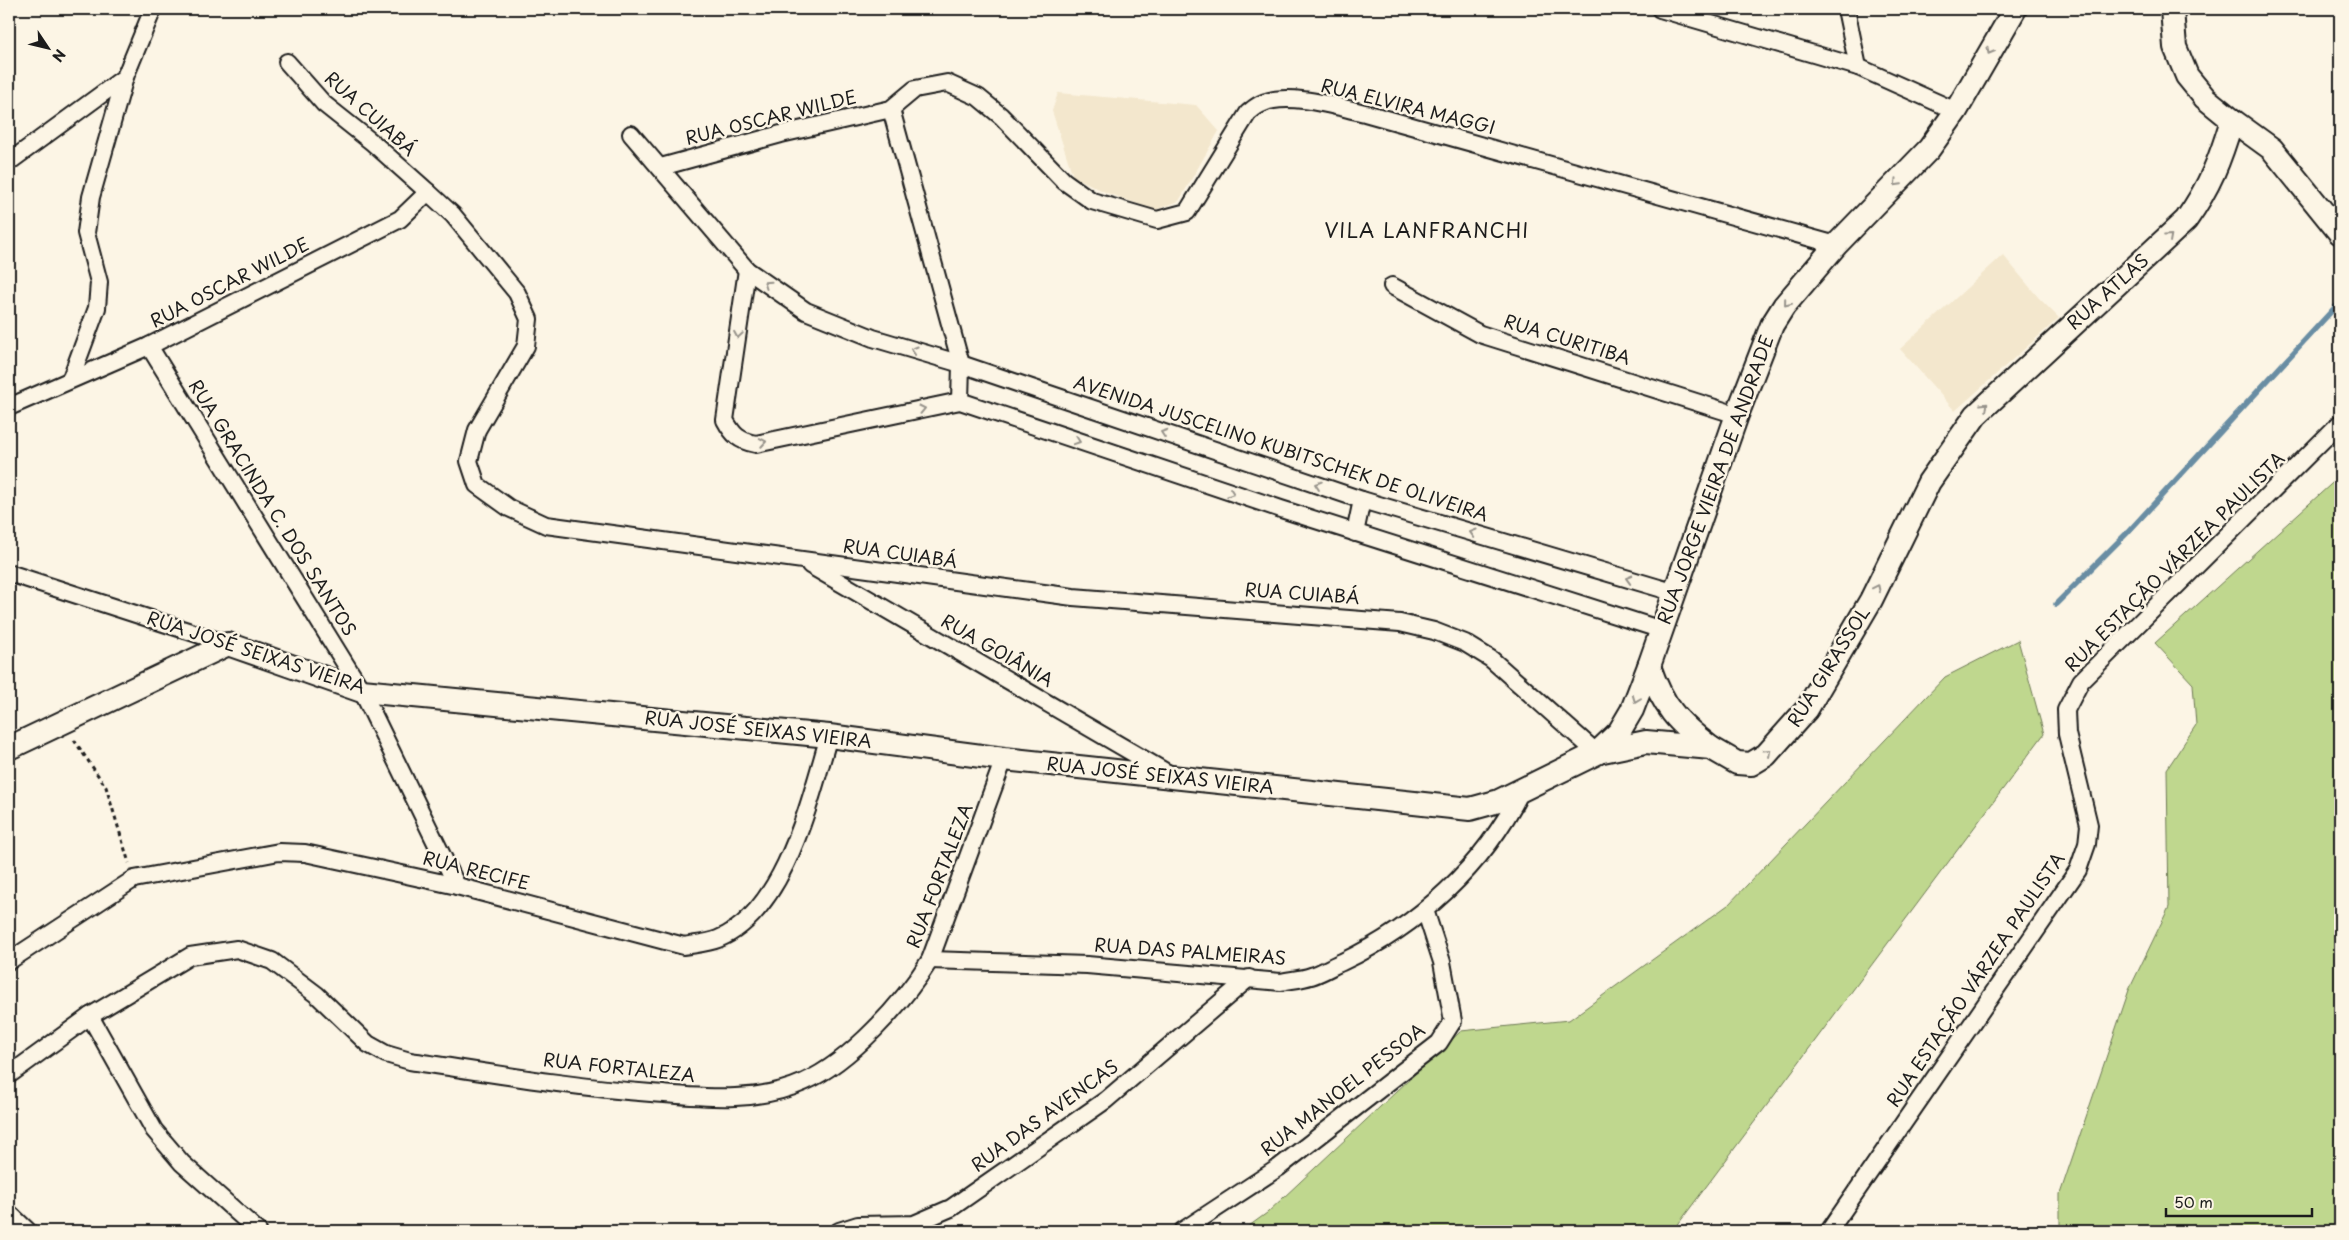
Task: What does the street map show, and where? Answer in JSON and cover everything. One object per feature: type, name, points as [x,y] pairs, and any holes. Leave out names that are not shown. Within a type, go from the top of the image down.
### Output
[{"type":"street","points":[[71,378],[97,308],[99,282],[86,234],[91,197],[125,77],[153,9]]},
{"type":"street","points":[[1660,9],[1858,67],[1956,111]]},
{"type":"street","points":[[1846,9],[1858,67]]},
{"type":"street","name":"RUA JORGE VIEIRA DE ANDRADE","points":[[1521,791],[1597,753],[1619,732],[1649,666],[1737,415],[1772,326],[1784,306],[1836,245],[1929,149],[1956,111],[2015,9]]},
{"type":"street","points":[[2172,9],[2175,47],[2187,76],[2205,98],[2272,149],[2340,232]]},
{"type":"street","name":"RUA CUIABÁ","points":[[287,62],[324,104],[373,143],[453,215],[516,293],[529,319],[526,346],[477,430],[469,461],[477,485],[509,508],[546,525],[1073,597],[1364,619],[1417,627],[1465,643],[1490,660],[1597,753]]},
{"type":"street","points":[[9,162],[125,77]]},
{"type":"street","name":"RUA ELVIRA MAGGI","points":[[891,109],[915,89],[947,83],[978,97],[1008,123],[1064,181],[1092,202],[1157,220],[1187,212],[1248,113],[1262,103],[1283,99],[1325,104],[1365,113],[1836,245]]},
{"type":"street","points":[[891,109],[961,364],[960,401]]},
{"type":"street","name":"RUA OSCAR WILDE","points":[[661,167],[781,134],[891,109]]},
{"type":"street","name":"RUA ATLAS","points":[[1954,444],[1976,415],[2023,369],[2186,220],[2205,193],[2218,167],[2232,120]]},
{"type":"street","name":"AVENIDA JUSCELINO KUBITSCHEK DE OLIVEIRA","points":[[631,134],[747,270],[806,311],[872,338],[961,364],[1362,500],[1676,593]]},
{"type":"street","name":"RUA OSCAR WILDE","points":[[9,407],[71,378],[149,346],[400,219],[428,192]]},
{"type":"street","points":[[747,270],[725,420],[732,434],[742,442],[756,444],[960,401],[1355,534],[1662,630]]},
{"type":"street","name":"RUA CURITIBA","points":[[1392,286],[1480,334],[1737,415]]},
{"type":"street","name":"RUA GRACINDA C. DOS SANTOS","points":[[149,346],[362,691],[457,886]]},
{"type":"street","name":"RUA ESTAÇÃO VÁRZEA PAULISTA","points":[[1829,1231],[2078,870],[2087,844],[2089,825],[2067,734],[2066,710],[2081,681],[2340,423]]},
{"type":"street","name":"RUA GIRASSOL","points":[[1597,753],[1646,742],[1711,748],[1737,764],[1751,764],[1766,755],[1806,709],[1871,600],[1929,482],[1954,444]]},
{"type":"street","points":[[1355,534],[1362,500]]},
{"type":"street","name":"RUA GOIÂNIA","points":[[802,561],[1173,776]]},
{"type":"street","name":"RUA JOSÉ SEIXAS VIEIRA","points":[[9,573],[228,644],[362,691],[829,736],[1004,760],[1173,776],[1470,809],[1499,801],[1521,791]]},
{"type":"street","points":[[9,748],[228,644]]},
{"type":"street","points":[[1649,666],[1658,693],[1668,709],[1686,729],[1711,748]]},
{"type":"street","name":"RUA RECIFE","points":[[9,961],[134,879],[279,852],[305,853],[457,886],[684,946],[718,939],[747,922],[772,888],[788,858],[810,799],[829,736]]},
{"type":"street","name":"RUA FORTALEZA","points":[[9,1075],[90,1016],[190,956],[237,949],[272,961],[317,995],[368,1044],[386,1054],[410,1061],[589,1088],[717,1098],[776,1092],[805,1082],[843,1057],[894,1009],[913,988],[930,960],[1004,760]]},
{"type":"street","name":"RUA DAS PALMEIRAS","points":[[930,960],[1087,965],[1281,982],[1312,976],[1357,955],[1398,932],[1425,910],[1484,852],[1507,820],[1521,791]]},
{"type":"street","name":"RUA MANOEL PESSOA","points":[[1182,1231],[1278,1168],[1439,1043],[1453,1021],[1442,962],[1425,910]]},
{"type":"street","name":"RUA DAS AVENCAS","points":[[839,1231],[858,1225],[914,1224],[951,1208],[1106,1100],[1249,978]]},
{"type":"street","points":[[90,1016],[154,1130],[182,1163],[258,1231]]},
{"type":"street","points":[[9,1213],[28,1231]]},
{"type":"path","points":[[62,723],[106,787],[134,879]]},
{"type":"shaded area","points":[[1058,93],[1196,105],[1219,131],[1179,201],[1155,210],[1107,193],[1073,176],[1052,111]]},
{"type":"shaded area","points":[[2003,255],[2038,297],[2059,318],[1955,411],[1900,349]]},
{"type":"green space","points":[[2340,476],[2340,1231],[2060,1231],[2060,1194],[2129,990],[2169,907],[2167,769],[2196,725],[2193,684],[2155,643]]},
{"type":"green space","points":[[2018,640],[2044,734],[1673,1231],[1242,1231],[1267,1213],[1461,1031],[1569,1020],[1728,905],[1945,677]]},
{"type":"waterway","points":[[2056,604],[2128,532],[2340,302]]},
{"type":"district","name":"VILA LANFRANCHI","points":[[1427,231]]}]
